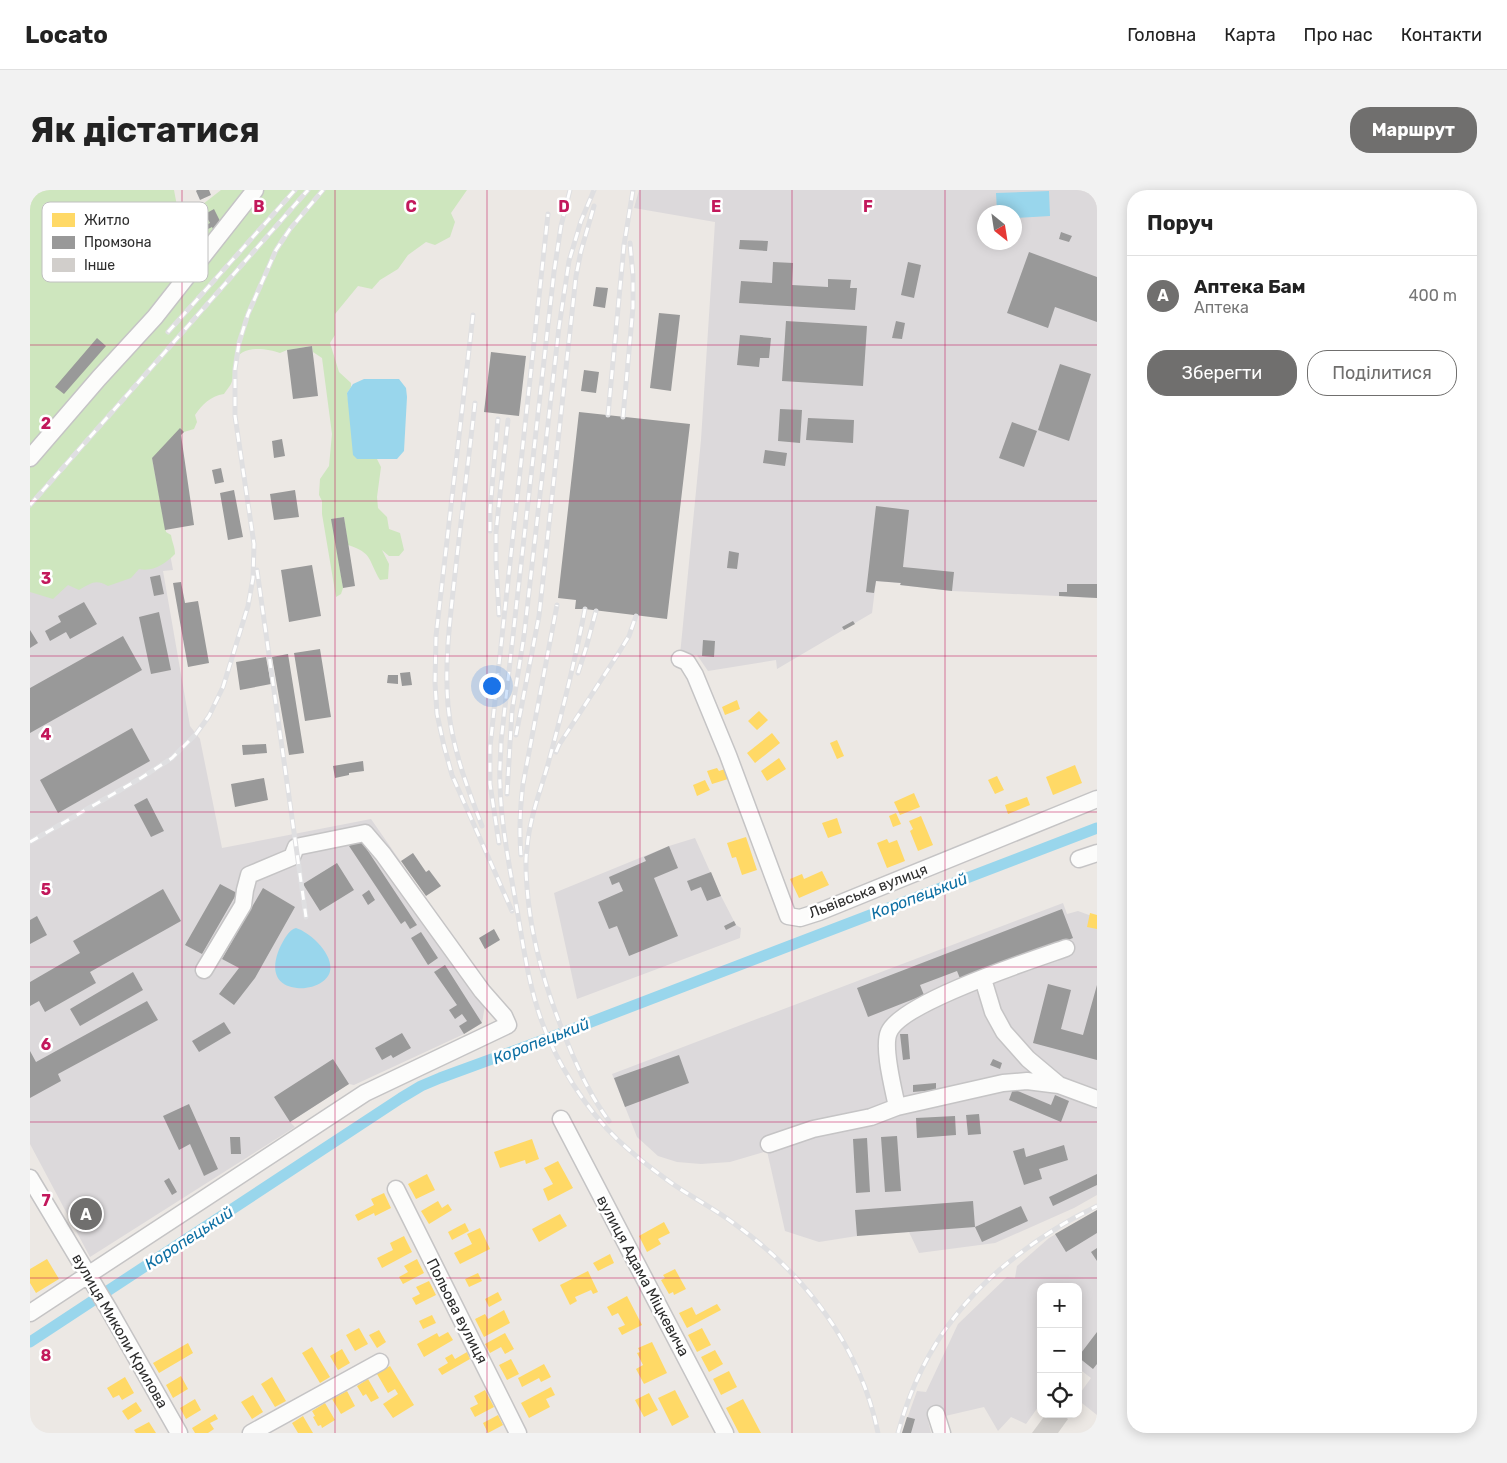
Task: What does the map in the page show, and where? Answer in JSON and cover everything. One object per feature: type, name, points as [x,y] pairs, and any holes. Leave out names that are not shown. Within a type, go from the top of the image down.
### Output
[{"type":"street","points":[[208,250],[255,190]]},
{"type":"street","points":[[30,458],[99,378],[156,317],[183,282]]},
{"type":"street","name":"Львівська вулиця","points":[[680,660],[688,662],[695,675],[728,755],[788,916],[800,918],[819,912],[1097,799]]},
{"type":"street","points":[[30,1313],[91,1280],[365,1093],[508,1025],[504,1016],[482,991],[365,833],[296,847],[292,857],[249,875],[243,905],[204,970]]},
{"type":"street","points":[[1079,859],[1097,853]]},
{"type":"street","points":[[897,1108],[886,1046],[889,1032],[898,1022],[914,1009],[938,997],[1066,948]]},
{"type":"street","points":[[983,979],[993,1012],[1004,1032],[1028,1059],[1059,1085]]},
{"type":"street","points":[[1018,1082],[1028,1059]]},
{"type":"street","points":[[769,1144],[813,1129],[1003,1083],[1027,1081],[1059,1085],[1097,1100]]},
{"type":"street","name":"вулиця Адама Міцкевича","points":[[561,1119],[725,1433]]},
{"type":"street","name":"вулиця Миколи Крилова","points":[[30,1178],[108,1308],[178,1433]]},
{"type":"street","name":"Польова вулиця","points":[[396,1189],[518,1433]]},
{"type":"street","points":[[251,1433],[380,1362]]},
{"type":"street","points":[[936,1414],[942,1433]]},
{"type":"shaded area","points":[[639,190],[1097,190],[1097,598],[952,591],[876,581],[872,613],[777,669],[776,660],[708,671],[697,655],[680,655],[701,440],[715,222],[634,208]]},
{"type":"shaded area","points":[[215,385],[188,425],[152,458],[173,570],[163,571],[190,726],[200,739],[222,848],[371,819],[488,987],[482,1023],[464,1034],[354,1085],[349,1084],[290,1122],[295,1127],[90,1257],[30,1144],[30,524]]},
{"type":"shaded area","points":[[695,838],[721,896],[736,925],[741,928],[740,938],[577,999],[554,893],[669,846]]},
{"type":"shaded area","points":[[1063,903],[1067,914],[1078,911],[1097,916],[1097,1195],[1074,1208],[995,1243],[919,1253],[909,1232],[857,1236],[819,1242],[785,1231],[767,1151],[730,1162],[701,1164],[677,1162],[658,1156],[637,1137],[612,1074]]},
{"type":"shaded area","points":[[1097,1210],[1097,1415],[1082,1403],[1082,1390],[1091,1378],[1082,1371],[1082,1283],[1037,1283],[1037,1409],[1026,1424],[1011,1417],[998,1431],[984,1407],[928,1420],[931,1433],[902,1433],[917,1391],[926,1392],[958,1324],[1007,1277],[1015,1278],[1017,1266],[1049,1238]]},
{"type":"green space","points":[[30,190],[174,190],[176,202],[42,202],[42,282],[208,282],[208,202],[206,202],[221,190],[467,190],[451,213],[455,222],[450,237],[435,245],[426,242],[408,255],[398,269],[380,280],[372,289],[358,286],[335,314],[335,335],[330,343],[339,372],[351,383],[347,393],[357,459],[377,459],[381,467],[377,497],[378,508],[387,517],[389,529],[400,533],[404,550],[399,556],[389,556],[382,550],[389,564],[388,579],[380,580],[366,554],[348,545],[344,517],[332,519],[343,588],[341,594],[336,597],[322,514],[322,501],[319,495],[320,479],[329,466],[332,434],[322,358],[313,352],[312,346],[280,353],[254,349],[241,353],[234,364],[231,384],[224,394],[211,399],[195,415],[197,422],[194,429],[184,432],[152,458],[166,532],[171,535],[175,549],[175,554],[171,558],[154,568],[139,569],[131,578],[108,586],[97,582],[79,590],[68,585],[53,599],[30,592]]},
{"type":"water","points":[[1049,191],[1050,216],[1022,218],[1022,205],[997,205],[996,193]]},
{"type":"water","points":[[364,379],[399,379],[406,388],[404,451],[397,459],[357,459],[353,455],[347,393],[353,384]]},
{"type":"water","points":[[296,928],[311,936],[329,959],[330,968],[328,975],[322,982],[310,987],[287,986],[281,982],[275,969],[281,945],[287,935]]},
{"type":"building: Житло","points":[[737,700],[740,709],[725,715],[722,707]]},
{"type":"building: Житло","points":[[759,711],[768,720],[757,730],[748,721]]},
{"type":"building: Житло","points":[[772,733],[780,743],[755,763],[747,753]]},
{"type":"building: Житло","points":[[837,740],[844,756],[837,759],[830,743]]},
{"type":"building: Житло","points":[[779,758],[786,769],[767,781],[761,771]]},
{"type":"building: Житло","points":[[1075,765],[1082,783],[1053,795],[1046,777]]},
{"type":"building: Житло","points":[[717,768],[719,771],[725,769],[728,779],[712,784],[707,771]]},
{"type":"building: Житло","points":[[997,776],[1004,790],[995,794],[988,780]]},
{"type":"building: Житло","points":[[705,780],[710,790],[697,796],[693,785]]},
{"type":"building: Житло","points":[[914,793],[920,807],[900,815],[894,802]]},
{"type":"building: Житло","points":[[1027,797],[1030,805],[1008,814],[1005,805]]},
{"type":"building: Житло","points":[[896,813],[901,824],[893,827],[889,816]]},
{"type":"building: Житло","points":[[921,816],[933,845],[918,851],[910,831],[913,829],[909,821]]},
{"type":"building: Житло","points":[[837,818],[842,833],[828,838],[822,823]]},
{"type":"building: Житло","points":[[746,837],[757,870],[742,875],[736,857],[732,858],[727,843]]},
{"type":"building: Житло","points":[[887,839],[889,843],[897,840],[905,861],[887,868],[877,843]]},
{"type":"building: Житло","points":[[822,871],[829,885],[799,898],[790,879],[802,874],[804,879]]},
{"type":"building: Житло","points":[[1090,913],[1097,915],[1097,929],[1087,927]]},
{"type":"building: Житло","points":[[532,1139],[539,1159],[526,1164],[525,1160],[500,1168],[494,1152]]},
{"type":"building: Житло","points":[[558,1161],[573,1188],[548,1201],[543,1189],[553,1184],[544,1168]]},
{"type":"building: Житло","points":[[427,1174],[435,1190],[416,1199],[408,1184]]},
{"type":"building: Житло","points":[[384,1193],[391,1208],[375,1216],[374,1213],[358,1221],[355,1215],[374,1205],[371,1199]]},
{"type":"building: Житло","points":[[438,1201],[442,1208],[448,1204],[452,1210],[429,1224],[421,1211]]},
{"type":"building: Житло","points":[[560,1214],[567,1226],[539,1242],[532,1229]]},
{"type":"building: Житло","points":[[664,1222],[670,1233],[658,1239],[661,1244],[647,1252],[639,1236]]},
{"type":"building: Житло","points":[[465,1223],[469,1231],[452,1240],[448,1232]]},
{"type":"building: Житло","points":[[480,1228],[490,1249],[460,1264],[454,1253],[472,1244],[467,1234]]},
{"type":"building: Житло","points":[[404,1236],[412,1252],[382,1268],[377,1258],[393,1250],[390,1243]]},
{"type":"building: Житло","points":[[610,1254],[614,1263],[598,1271],[593,1263]]},
{"type":"building: Житло","points":[[47,1259],[59,1279],[36,1293],[30,1283],[30,1269]]},
{"type":"building: Житло","points":[[417,1259],[424,1273],[403,1284],[399,1277],[408,1272],[404,1266]]},
{"type":"building: Житло","points":[[675,1269],[686,1289],[674,1295],[673,1292],[669,1294],[661,1280],[665,1278],[663,1275]]},
{"type":"building: Житло","points":[[588,1271],[598,1292],[593,1294],[591,1290],[575,1297],[577,1301],[570,1305],[560,1285]]},
{"type":"building: Житло","points":[[478,1273],[482,1281],[469,1287],[465,1279]]},
{"type":"building: Житло","points":[[429,1281],[436,1295],[416,1305],[412,1298],[420,1294],[416,1287]]},
{"type":"building: Житло","points":[[498,1292],[502,1300],[489,1307],[485,1299]]},
{"type":"building: Житло","points":[[627,1296],[642,1325],[622,1335],[618,1328],[625,1325],[618,1313],[612,1316],[607,1307]]},
{"type":"building: Житло","points":[[717,1304],[721,1310],[687,1328],[679,1313],[692,1307],[696,1315]]},
{"type":"building: Житло","points":[[504,1310],[510,1323],[484,1337],[475,1319],[485,1314],[488,1319]]},
{"type":"building: Житло","points":[[432,1315],[436,1323],[423,1329],[419,1321]]},
{"type":"building: Житло","points":[[359,1328],[368,1344],[355,1351],[346,1335]]},
{"type":"building: Житло","points":[[702,1328],[711,1345],[697,1352],[688,1335]]},
{"type":"building: Житло","points":[[379,1330],[386,1342],[377,1348],[369,1335]]},
{"type":"building: Житло","points":[[448,1332],[453,1340],[424,1357],[417,1344],[437,1333],[439,1337]]},
{"type":"building: Житло","points":[[505,1333],[514,1349],[505,1354],[501,1347],[490,1353],[485,1344]]},
{"type":"building: Житло","points":[[652,1342],[667,1373],[644,1384],[636,1369],[643,1365],[637,1353],[640,1352],[638,1348]]},
{"type":"building: Житло","points":[[188,1343],[193,1353],[159,1373],[153,1363]]},
{"type":"building: Житло","points":[[312,1347],[330,1377],[320,1383],[302,1353]]},
{"type":"building: Житло","points":[[342,1349],[350,1363],[338,1370],[330,1356]]},
{"type":"building: Житло","points":[[715,1350],[723,1364],[709,1372],[701,1357]]},
{"type":"building: Житло","points":[[467,1352],[470,1359],[442,1375],[438,1369],[448,1363],[445,1358],[452,1354],[455,1359]]},
{"type":"building: Житло","points":[[511,1359],[519,1374],[507,1380],[499,1365]]},
{"type":"building: Житло","points":[[544,1364],[551,1377],[541,1382],[539,1378],[522,1387],[518,1378]]},
{"type":"building: Житло","points":[[390,1366],[414,1405],[393,1418],[383,1404],[398,1394],[395,1389],[388,1393],[377,1374]]},
{"type":"building: Житло","points":[[729,1371],[737,1387],[721,1395],[713,1379]]},
{"type":"building: Житло","points":[[181,1376],[188,1389],[173,1398],[166,1385]]},
{"type":"building: Житло","points":[[125,1377],[134,1393],[122,1400],[119,1395],[113,1398],[107,1388]]},
{"type":"building: Житло","points":[[272,1377],[286,1401],[275,1407],[261,1384]]},
{"type":"building: Житло","points":[[368,1379],[379,1398],[371,1402],[366,1394],[363,1396],[357,1386]]},
{"type":"building: Житло","points":[[551,1387],[555,1395],[546,1399],[550,1407],[529,1418],[521,1403]]},
{"type":"building: Житло","points":[[485,1390],[494,1407],[475,1417],[470,1408],[478,1404],[474,1396]]},
{"type":"building: Житло","points":[[675,1390],[689,1417],[672,1426],[658,1398]]},
{"type":"building: Житло","points":[[347,1391],[355,1406],[341,1414],[332,1399]]},
{"type":"building: Житло","points":[[649,1393],[658,1410],[644,1417],[635,1400]]},
{"type":"building: Житло","points":[[253,1395],[263,1412],[252,1419],[241,1402]]},
{"type":"building: Житло","points":[[195,1399],[201,1410],[186,1419],[180,1408]]},
{"type":"building: Житло","points":[[743,1399],[761,1433],[739,1433],[726,1408]]},
{"type":"building: Житло","points":[[136,1402],[142,1411],[128,1420],[122,1411]]},
{"type":"building: Житло","points":[[325,1403],[335,1420],[322,1428],[321,1425],[318,1426],[312,1411]]},
{"type":"building: Житло","points":[[215,1414],[218,1419],[210,1423],[214,1429],[208,1433],[195,1433],[192,1428]]},
{"type":"building: Житло","points":[[498,1415],[503,1425],[488,1433],[483,1423]]},
{"type":"building: Житло","points":[[303,1416],[313,1433],[298,1433],[292,1423]]},
{"type":"building: Житло","points":[[149,1422],[156,1433],[136,1433],[134,1430]]},
{"type":"building: Промзона","points":[[197,190],[209,190],[211,195],[200,200]]},
{"type":"building: Промзона","points":[[214,209],[223,227],[214,231],[212,227],[208,229],[208,224],[210,223],[208,212]]},
{"type":"building: Промзона","points":[[1061,232],[1072,236],[1069,242],[1059,239]]},
{"type":"building: Промзона","points":[[740,240],[768,241],[767,251],[739,249]]},
{"type":"building: Промзона","points":[[1029,252],[1097,277],[1097,322],[1055,307],[1048,328],[1007,313]]},
{"type":"building: Промзона","points":[[773,262],[793,263],[792,285],[828,287],[828,279],[851,280],[850,288],[857,288],[855,310],[739,303],[741,281],[772,283]]},
{"type":"building: Промзона","points":[[908,262],[921,265],[914,298],[901,295]]},
{"type":"building: Промзона","points":[[596,287],[608,288],[605,308],[593,306]]},
{"type":"building: Промзона","points":[[659,313],[680,315],[671,391],[650,388]]},
{"type":"building: Промзона","points":[[786,321],[867,326],[863,386],[782,381]]},
{"type":"building: Промзона","points":[[896,321],[905,323],[902,339],[892,338]]},
{"type":"building: Промзона","points":[[740,335],[771,338],[769,358],[760,358],[759,367],[737,365]]},
{"type":"building: Промзона","points":[[97,338],[106,346],[64,394],[55,387]]},
{"type":"building: Промзона","points":[[312,346],[318,396],[293,399],[287,350]]},
{"type":"building: Промзона","points":[[491,352],[526,356],[519,416],[484,412]]},
{"type":"building: Промзона","points":[[1060,364],[1091,374],[1069,441],[1038,430]]},
{"type":"building: Промзона","points":[[584,370],[599,372],[596,393],[581,391]]},
{"type":"building: Промзона","points":[[780,409],[802,410],[800,443],[778,441]]},
{"type":"building: Промзона","points":[[579,412],[690,424],[667,619],[575,609],[576,600],[558,598]]},
{"type":"building: Промзона","points":[[808,418],[854,420],[853,443],[806,440]]},
{"type":"building: Промзона","points":[[1012,422],[1037,431],[1024,467],[999,458]]},
{"type":"building: Промзона","points":[[180,428],[184,432],[181,435],[194,525],[165,530],[152,458]]},
{"type":"building: Промзона","points":[[282,439],[285,456],[274,458],[272,441]]},
{"type":"building: Промзона","points":[[765,450],[787,453],[785,466],[763,463]]},
{"type":"building: Промзона","points":[[221,468],[224,482],[215,484],[212,470]]},
{"type":"building: Промзона","points":[[234,490],[243,537],[228,540],[220,493]]},
{"type":"building: Промзона","points":[[295,490],[299,517],[274,520],[270,494]]},
{"type":"building: Промзона","points":[[876,506],[909,510],[903,567],[954,572],[952,591],[876,581],[874,593],[866,592]]},
{"type":"building: Промзона","points":[[344,517],[355,586],[343,588],[331,519]]},
{"type":"building: Промзона","points":[[729,551],[739,553],[737,569],[727,568]]},
{"type":"building: Промзона","points":[[312,565],[321,616],[289,622],[281,570]]},
{"type":"building: Промзона","points":[[160,575],[164,594],[154,596],[150,577]]},
{"type":"building: Промзона","points":[[181,582],[185,603],[198,601],[209,663],[188,667],[173,583]]},
{"type":"building: Промзона","points":[[1067,584],[1097,584],[1097,598],[1059,596],[1059,592],[1067,592]]},
{"type":"building: Промзона","points":[[84,602],[97,624],[70,639],[66,632],[50,641],[45,631],[61,622],[58,616]]},
{"type":"building: Промзона","points":[[159,612],[171,670],[151,674],[139,617]]},
{"type":"building: Промзона","points":[[853,621],[855,624],[844,630],[842,627]]},
{"type":"building: Промзона","points":[[30,630],[38,643],[30,648]]},
{"type":"building: Промзона","points":[[123,636],[142,670],[30,733],[30,688]]},
{"type":"building: Промзона","points":[[703,640],[715,641],[714,657],[702,656]]},
{"type":"building: Промзона","points":[[320,649],[331,717],[305,721],[294,653]]},
{"type":"building: Промзона","points":[[288,654],[304,753],[289,755],[272,657]]},
{"type":"building: Промзона","points":[[266,657],[271,684],[240,690],[236,662]]},
{"type":"building: Промзона","points":[[410,672],[412,685],[402,686],[400,673]]},
{"type":"building: Промзона","points":[[388,675],[398,675],[398,684],[387,683]]},
{"type":"building: Промзона","points":[[132,728],[150,761],[58,813],[40,780]]},
{"type":"building: Промзона","points":[[266,744],[267,753],[243,755],[242,745]]},
{"type":"building: Промзона","points":[[363,761],[364,771],[349,773],[349,775],[335,778],[333,766]]},
{"type":"building: Промзона","points":[[264,778],[268,800],[235,807],[231,784]]},
{"type":"building: Промзона","points":[[147,798],[164,831],[151,837],[134,805]]},
{"type":"building: Промзона","points":[[360,839],[417,925],[410,929],[405,921],[401,924],[349,846]]},
{"type":"building: Промзона","points":[[669,846],[678,868],[654,878],[678,936],[629,956],[617,926],[609,929],[598,902],[623,891],[619,882],[612,885],[609,877],[646,861],[644,857]]},
{"type":"building: Промзона","points":[[413,853],[426,872],[429,870],[441,886],[426,896],[401,861]]},
{"type":"building: Промзона","points":[[337,863],[354,890],[320,911],[303,884]]},
{"type":"building: Промзона","points":[[711,872],[721,896],[707,901],[701,887],[691,891],[687,881]]},
{"type":"building: Промзона","points":[[220,884],[237,893],[202,954],[185,945]]},
{"type":"building: Промзона","points":[[263,888],[295,907],[255,978],[234,1005],[219,994],[239,968],[222,959]]},
{"type":"building: Промзона","points":[[163,889],[181,921],[90,972],[96,983],[45,1012],[39,1001],[30,1006],[30,982],[80,953],[73,941]]},
{"type":"building: Промзона","points":[[369,890],[375,900],[368,905],[362,895]]},
{"type":"building: Промзона","points":[[1062,909],[1073,938],[961,981],[957,971],[920,985],[924,995],[868,1017],[857,988]]},
{"type":"building: Промзона","points":[[37,916],[47,935],[30,944],[30,920]]},
{"type":"building: Промзона","points":[[734,921],[736,925],[726,930],[724,926]]},
{"type":"building: Промзона","points":[[494,929],[500,940],[485,949],[479,938]]},
{"type":"building: Промзона","points":[[421,932],[438,958],[428,965],[411,938]]},
{"type":"building: Промзона","points":[[445,965],[482,1023],[464,1034],[459,1026],[467,1021],[462,1014],[455,1019],[449,1010],[457,1005],[434,972]]},
{"type":"building: Промзона","points":[[133,972],[143,990],[80,1026],[70,1009]]},
{"type":"building: Промзона","points":[[1048,984],[1071,990],[1061,1029],[1083,1035],[1097,985],[1097,1060],[1033,1043]]},
{"type":"building: Промзона","points":[[147,1001],[158,1020],[58,1074],[61,1081],[30,1098],[30,1051],[36,1062]]},
{"type":"building: Промзона","points":[[224,1022],[231,1033],[199,1052],[192,1041]]},
{"type":"building: Промзона","points":[[402,1033],[411,1048],[393,1058],[391,1055],[382,1060],[375,1048]]},
{"type":"building: Промзона","points":[[900,1034],[908,1034],[910,1059],[903,1060]]},
{"type":"building: Промзона","points":[[679,1055],[689,1083],[625,1107],[614,1078]]},
{"type":"building: Промзона","points":[[333,1059],[349,1084],[290,1122],[274,1097]]},
{"type":"building: Промзона","points":[[993,1059],[1002,1063],[1000,1069],[990,1065]]},
{"type":"building: Промзона","points":[[936,1083],[936,1090],[913,1092],[913,1085]]},
{"type":"building: Промзона","points":[[1013,1089],[1051,1105],[1055,1095],[1069,1101],[1061,1122],[1009,1100]]},
{"type":"building: Промзона","points":[[189,1104],[218,1169],[204,1176],[190,1144],[179,1150],[163,1116]]},
{"type":"building: Промзона","points":[[979,1114],[981,1134],[968,1135],[966,1115]]},
{"type":"building: Промзона","points":[[955,1116],[956,1135],[917,1138],[916,1118]]},
{"type":"building: Промзона","points":[[897,1136],[901,1191],[885,1192],[881,1137]]},
{"type":"building: Промзона","points":[[230,1137],[240,1137],[241,1154],[231,1154]]},
{"type":"building: Промзона","points":[[867,1138],[870,1192],[856,1193],[853,1139]]},
{"type":"building: Промзона","points":[[1064,1145],[1068,1160],[1039,1169],[1042,1179],[1024,1185],[1013,1151],[1024,1148],[1026,1157]]},
{"type":"building: Промзона","points":[[1097,1174],[1097,1185],[1053,1206],[1049,1197]]},
{"type":"building: Промзона","points":[[169,1178],[177,1192],[172,1195],[164,1181]]},
{"type":"building: Промзона","points":[[973,1201],[975,1227],[857,1236],[855,1210]]},
{"type":"building: Промзона","points":[[1021,1206],[1028,1221],[982,1242],[975,1227]]},
{"type":"building: Промзона","points":[[1097,1210],[1097,1233],[1066,1252],[1055,1234]]},
{"type":"building: Промзона","points":[[1097,1248],[1097,1261],[1091,1252]]},
{"type":"building: Промзона","points":[[1097,1332],[1097,1364],[1093,1369],[1082,1360],[1082,1352]]},
{"type":"building: Промзона","points":[[907,1417],[915,1419],[911,1433],[902,1433]]},
{"type":"building: Інше","points":[[1043,1418],[1068,1419],[1058,1433],[1032,1433]]},
{"type":"waterway","name":"Коропецький","points":[[30,1342],[421,1086],[1097,828]]},
{"type":"railway","points":[[168,332],[295,190]]},
{"type":"railway","points":[[30,505],[308,190]]},
{"type":"railway","points":[[30,842],[172,758],[196,734],[209,716],[223,687],[248,606],[253,578],[254,544],[235,416],[235,369],[239,343],[248,314],[276,250],[290,229],[323,190]]},
{"type":"railway","points":[[570,190],[561,226],[554,272],[501,742],[500,779],[504,829],[529,978],[548,1038],[564,1070],[606,1128],[624,1146],[657,1172],[728,1219],[762,1245],[807,1290],[827,1316],[844,1343],[858,1372],[870,1402],[878,1433]]},
{"type":"railway","points":[[507,794],[512,711],[524,636],[559,327],[569,261],[581,221],[594,190]]},
{"type":"railway","points":[[608,415],[624,245],[633,190]]},
{"type":"railway","points":[[516,735],[539,616],[576,276],[594,206]]},
{"type":"railway","points":[[499,843],[490,784],[490,747],[548,214]]},
{"type":"railway","points":[[623,417],[633,307],[630,243]]},
{"type":"railway","points":[[473,315],[436,636],[435,683],[437,714],[452,775],[512,911]]},
{"type":"railway","points":[[475,403],[450,618],[447,688],[453,737],[466,782],[482,826]]},
{"type":"railway","points":[[490,531],[490,509],[498,419]]},
{"type":"railway","points":[[499,615],[496,532],[508,420]]},
{"type":"railway","points":[[257,570],[306,917]]},
{"type":"railway","points":[[521,855],[520,819],[523,784],[557,605]]},
{"type":"railway","points":[[585,609],[563,706],[530,827],[526,854],[526,872],[532,928],[547,987],[560,1025],[581,1074],[609,1121]]},
{"type":"railway","points":[[578,673],[596,611]]},
{"type":"railway","points":[[556,752],[629,636],[636,616]]},
{"type":"railway","points":[[898,1433],[922,1369],[938,1340],[956,1314],[978,1290],[1028,1247],[1062,1225],[1097,1206]]},
{"type":"place","name":"Аптека Бам","points":[[86,1214]]}]
